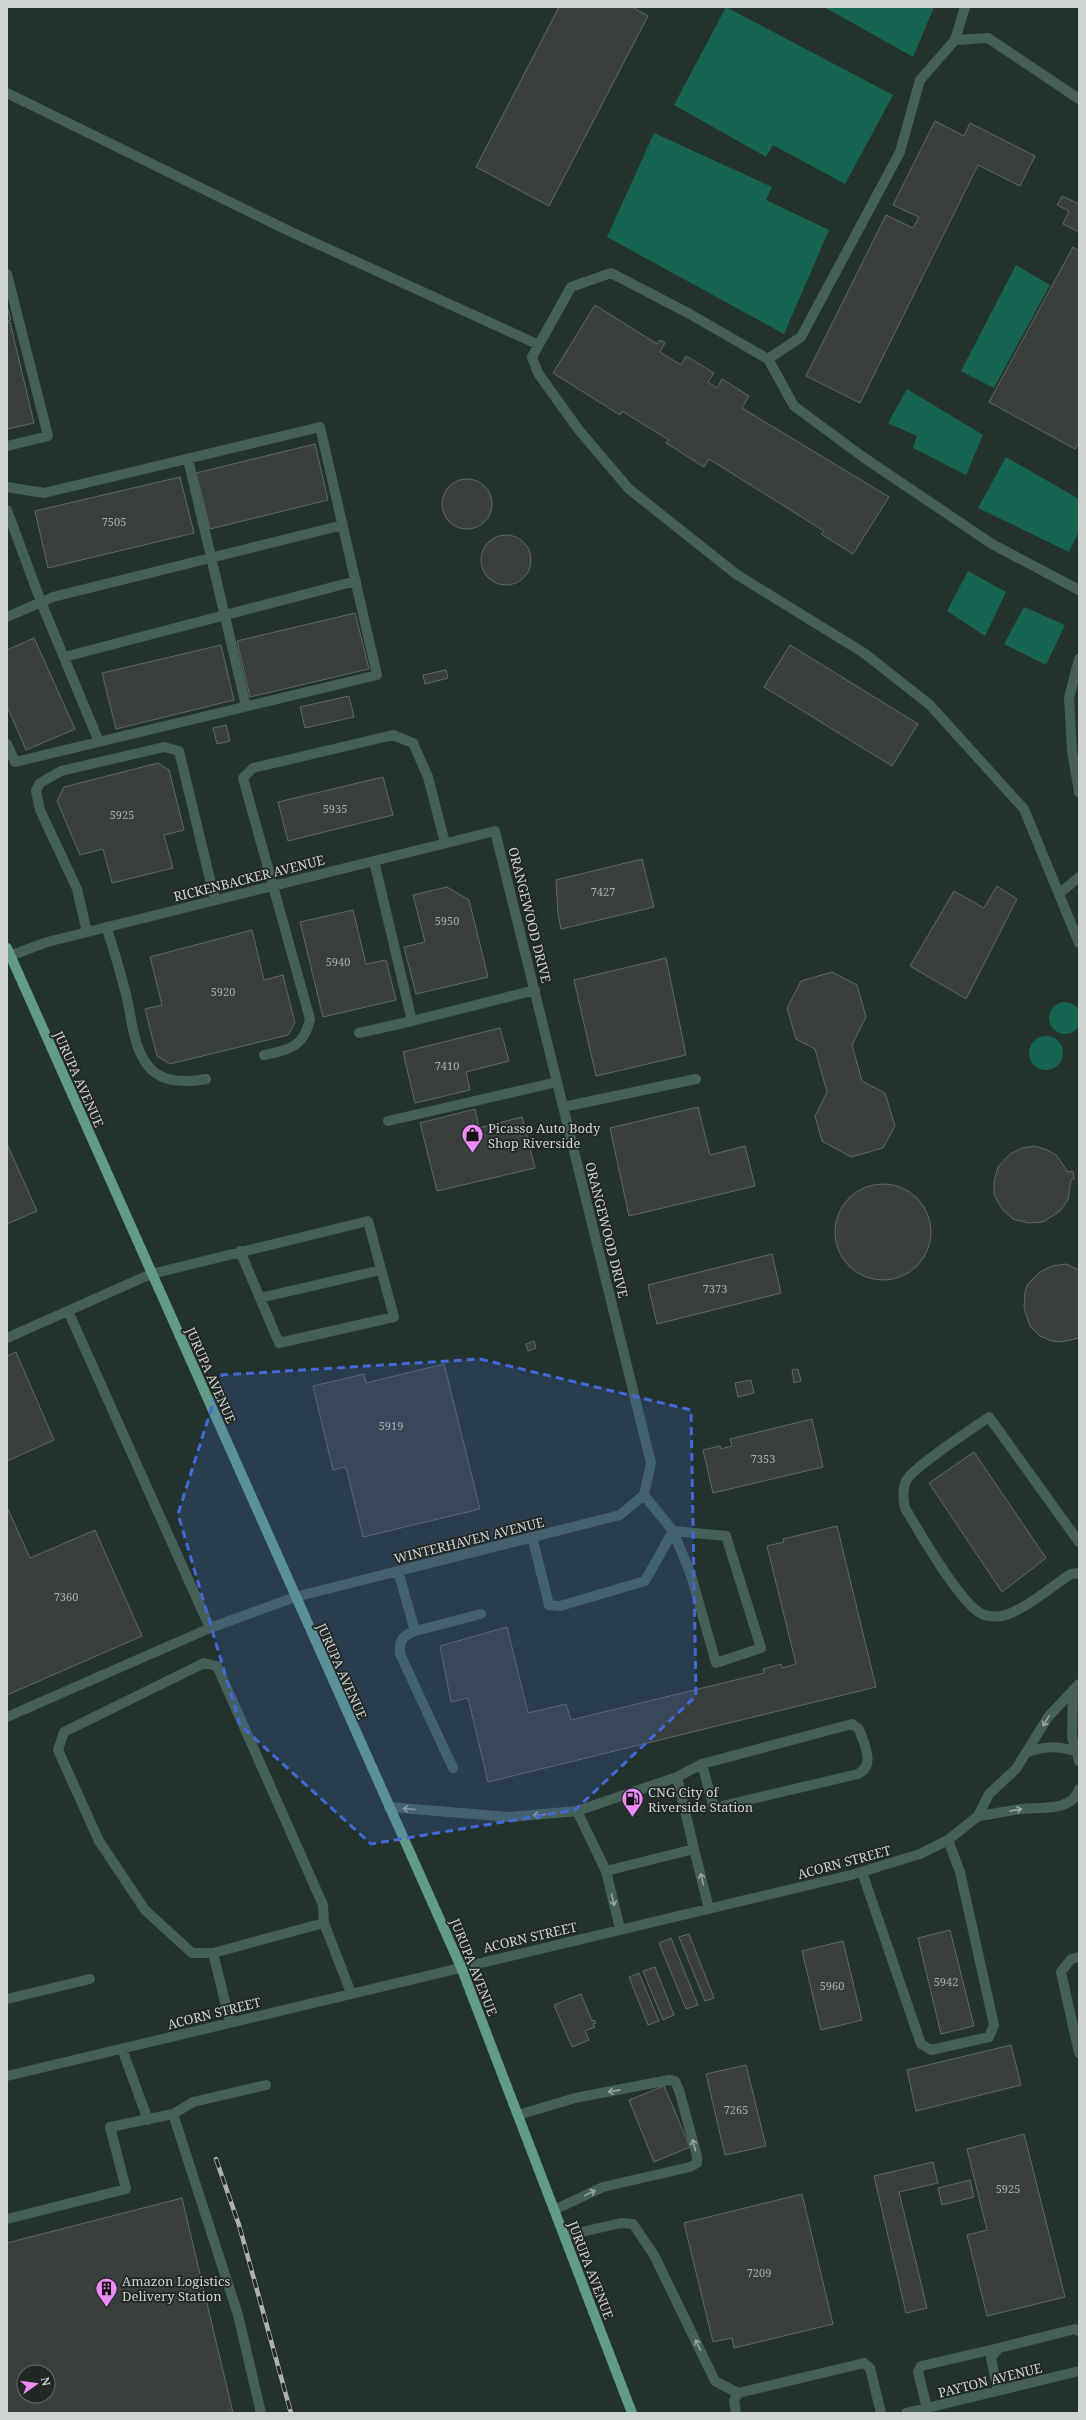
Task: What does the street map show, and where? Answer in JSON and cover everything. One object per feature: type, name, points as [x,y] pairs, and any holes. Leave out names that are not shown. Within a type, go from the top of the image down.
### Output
[{"type":"main road","name":"JURUPA AVENUE","points":[[8,953],[461,1967],[632,2413]]},
{"type":"street","points":[[768,359],[801,337],[900,152],[920,80],[954,40],[964,7]]},
{"type":"street","points":[[954,40],[988,38],[1079,99]]},
{"type":"street","points":[[7,94],[289,231],[539,344]]},
{"type":"street","points":[[7,274],[48,436],[7,446]]},
{"type":"street","points":[[1079,590],[992,544],[863,456],[794,406],[768,359],[688,313],[611,274],[571,287],[532,357],[538,373],[578,429],[629,489],[736,574],[864,653],[930,705],[1024,809],[1079,943]]},
{"type":"street","points":[[7,487],[44,493],[320,427],[377,675],[15,762],[7,744]]},
{"type":"street","points":[[188,459],[210,558],[246,706]]},
{"type":"street","points":[[7,510],[41,602],[99,742]]},
{"type":"street","points":[[7,617],[52,597],[343,525]]},
{"type":"street","points":[[64,657],[224,614],[356,581]]},
{"type":"street","points":[[1079,659],[1069,698],[1072,750],[1079,792]]},
{"type":"street","points":[[264,1055],[292,1049],[305,1035],[310,1019],[243,778],[253,768],[393,735],[413,743],[428,777],[445,843]]},
{"type":"street","points":[[87,932],[77,889],[40,810],[36,791],[40,783],[61,771],[112,758],[164,747],[179,751],[215,900]]},
{"type":"street","name":"RICKENBACKER AVENUE","points":[[8,953],[106,927],[495,830]]},
{"type":"street","name":"ORANGEWOOD DRIVE","points":[[495,830],[651,1463],[644,1495]]},
{"type":"street","points":[[374,861],[412,1021]]},
{"type":"street","points":[[1059,894],[1079,877]]},
{"type":"street","points":[[106,927],[124,988],[140,1052],[153,1071],[166,1077],[186,1082],[206,1078]]},
{"type":"street","points":[[359,1033],[535,990]]},
{"type":"street","points":[[564,1107],[696,1080]]},
{"type":"street","points":[[388,1121],[557,1082]]},
{"type":"street","points":[[7,1338],[151,1274],[240,1251],[368,1221],[394,1317],[279,1343],[240,1251]]},
{"type":"street","points":[[260,1298],[381,1270]]},
{"type":"street","points":[[68,1311],[210,1628]]},
{"type":"street","points":[[1079,1542],[988,1417],[935,1455],[906,1480],[903,1494],[905,1508],[952,1582],[974,1609],[982,1614],[1005,1615],[1016,1610],[1071,1574],[1079,1573]]},
{"type":"street","points":[[644,1495],[673,1531],[691,1575],[716,1663],[761,1648],[726,1536],[673,1531]]},
{"type":"street","name":"WINTERHAVEN AVENUE","points":[[7,1717],[210,1628],[295,1597],[620,1515],[644,1495]]},
{"type":"street","points":[[532,1537],[549,1605],[560,1606],[645,1581],[673,1531]]},
{"type":"street","points":[[398,1571],[415,1631]]},
{"type":"street","points":[[453,1768],[400,1654],[399,1643],[405,1634],[481,1614]]},
{"type":"street","points":[[324,1923],[213,1954],[192,1953],[145,1910],[99,1841],[58,1750],[64,1732],[204,1663],[217,1666],[323,1905],[324,1923],[351,1993]]},
{"type":"street","name":"ACORN STREET","points":[[7,2076],[862,1872],[920,1854],[948,1840],[978,1816],[989,1794],[1016,1769],[1028,1752],[1048,1717],[1073,1693],[1079,1684]]},
{"type":"street","points":[[1073,1693],[1072,1737],[1079,1761]]},
{"type":"street","points":[[389,1807],[510,1817],[577,1811],[677,1777],[702,1764],[852,1724],[859,1729],[869,1763],[866,1770],[858,1774],[718,1807],[713,1804],[702,1764]]},
{"type":"street","points":[[1028,1752],[1044,1746],[1060,1747],[1075,1751]]},
{"type":"street","points":[[677,1777],[709,1908]]},
{"type":"street","name":"ACORN STREET","points":[[978,1816],[1020,1809],[1058,1806],[1071,1801],[1079,1789]]},
{"type":"street","points":[[577,1811],[606,1871],[620,1929]]},
{"type":"street","points":[[862,1872],[921,2044],[932,2050],[989,2037],[994,2026],[960,1872],[948,1840]]},
{"type":"street","points":[[606,1871],[694,1849]]},
{"type":"street","points":[[213,1954],[230,2022]]},
{"type":"street","points":[[1079,1957],[1071,1959],[1061,1972],[1079,2053]]},
{"type":"street","points":[[7,1999],[90,1979]]},
{"type":"street","points":[[122,2049],[148,2120]]},
{"type":"street","points":[[518,2115],[574,2098],[669,2080],[675,2081],[679,2090],[697,2156],[697,2163],[690,2167],[603,2187],[554,2210]]},
{"type":"street","points":[[7,2219],[126,2188],[110,2127],[173,2114],[193,2102],[266,2085]]},
{"type":"street","points":[[173,2114],[238,2315],[262,2413]]},
{"type":"street","points":[[564,2236],[621,2223],[633,2224],[654,2255],[714,2381],[738,2393],[864,2363],[870,2368],[881,2413]]},
{"type":"street","points":[[926,2408],[918,2372],[921,2366],[1075,2329],[1079,2331]]},
{"type":"street","points":[[998,2391],[991,2358],[999,2348]]},
{"type":"street","name":"PAYTON AVENUE","points":[[906,2413],[1079,2371]]},
{"type":"street","points":[[736,2413],[734,2401],[738,2393]]},
{"type":"highlighted area","points":[[480,1359],[691,1410],[696,1696],[575,1810],[371,1844],[240,1725],[178,1514],[222,1375]]},
{"type":"shaded area","points":[[7,7],[1079,7],[1079,2413],[7,2413]]},
{"type":"shaded area","points":[[726,7],[893,95],[845,184],[773,145],[766,157],[674,105]]},
{"type":"shaded area","points":[[824,7],[934,7],[913,57]]},
{"type":"shaded area","points":[[654,133],[772,187],[766,200],[829,230],[784,334],[607,237]]},
{"type":"shaded area","points":[[1016,265],[1050,285],[994,388],[961,371]]},
{"type":"shaded area","points":[[907,389],[983,435],[966,475],[913,448],[917,436],[888,423]]},
{"type":"shaded area","points":[[1006,457],[1079,499],[1079,531],[1069,552],[978,508]]},
{"type":"shaded area","points":[[968,571],[1006,592],[985,636],[947,611]]},
{"type":"shaded area","points":[[1024,607],[1065,625],[1046,665],[1004,644]]},
{"type":"shaded area","points":[[1062,1002],[1068,1002],[1078,1009],[1081,1018],[1080,1024],[1074,1031],[1068,1034],[1062,1034],[1052,1027],[1049,1021],[1049,1015],[1056,1005]]},
{"type":"shaded area","points":[[1043,1036],[1049,1036],[1053,1037],[1060,1043],[1063,1053],[1062,1060],[1056,1067],[1049,1070],[1043,1070],[1039,1069],[1032,1063],[1029,1056],[1029,1050],[1030,1046],[1036,1039]]},
{"type":"building","points":[[559,7],[632,7],[648,16],[549,206],[476,167]]},
{"type":"building","points":[[935,121],[964,136],[970,123],[1035,156],[1020,186],[978,165],[860,403],[806,376],[886,215],[913,228],[919,217],[893,205]]},
{"type":"building","points":[[1062,196],[1079,204],[1079,232],[1063,224],[1069,211],[1057,205]]},
{"type":"building","points":[[1073,247],[1079,251],[1079,442],[1075,449],[989,402]]},
{"type":"building","points":[[595,305],[657,344],[660,340],[665,343],[660,352],[681,365],[686,356],[714,373],[708,382],[717,388],[722,379],[749,396],[742,408],[889,497],[853,554],[821,534],[824,531],[709,459],[704,467],[666,443],[669,440],[622,411],[620,415],[553,373]]},
{"type":"building","points":[[7,306],[11,320],[7,321]]},
{"type":"building","points":[[10,322],[34,423],[7,429],[7,323]]},
{"type":"building","points":[[315,444],[328,500],[210,529],[196,473]]},
{"type":"building","points":[[180,477],[194,533],[48,568],[35,511]]},
{"type":"building","points":[[467,479],[477,481],[485,486],[490,494],[492,504],[490,514],[485,522],[477,527],[467,529],[457,527],[449,522],[444,514],[442,504],[444,494],[449,486],[457,481]]},
{"type":"building","points":[[506,535],[516,537],[524,542],[529,550],[531,560],[529,570],[524,578],[516,583],[506,585],[496,583],[488,578],[483,570],[481,560],[483,550],[488,542],[496,537]]},
{"type":"building","points":[[355,613],[369,669],[250,697],[237,641]]},
{"type":"building","points":[[34,638],[75,729],[26,750],[7,706],[7,650]]},
{"type":"building","points":[[221,645],[234,700],[116,729],[102,673]]},
{"type":"building","points":[[790,645],[918,724],[892,766],[764,687]]},
{"type":"building","points":[[446,670],[448,678],[425,684],[423,675]]},
{"type":"building","points":[[349,696],[354,717],[305,728],[300,707]]},
{"type":"building","points":[[226,725],[230,741],[217,744],[213,728]]},
{"type":"building","points":[[158,763],[169,770],[184,830],[164,835],[173,868],[112,883],[103,849],[80,855],[57,801],[64,787]]},
{"type":"building","points":[[383,777],[393,815],[288,841],[278,802]]},
{"type":"building","points":[[642,859],[654,907],[561,929],[558,914],[556,880]]},
{"type":"building","points":[[997,886],[1017,899],[966,999],[910,966],[954,891],[984,908]]},
{"type":"building","points":[[447,887],[469,900],[488,977],[416,994],[404,947],[425,942],[413,895]]},
{"type":"building","points":[[353,910],[366,964],[386,960],[396,1000],[323,1017],[300,922]]},
{"type":"building","points":[[252,930],[264,980],[283,975],[295,1023],[288,1035],[170,1064],[157,1056],[145,1009],[162,1005],[150,957]]},
{"type":"building","points":[[666,958],[686,1055],[596,1076],[574,980]]},
{"type":"building","points":[[832,972],[857,985],[866,1017],[852,1045],[862,1081],[885,1093],[895,1126],[883,1148],[851,1157],[822,1141],[815,1116],[827,1092],[815,1049],[796,1039],[787,1008],[801,981]]},
{"type":"building","points":[[500,1028],[509,1061],[466,1072],[470,1090],[415,1103],[403,1052]]},
{"type":"building","points":[[698,1107],[710,1155],[745,1146],[755,1186],[629,1216],[610,1128]]},
{"type":"building","points":[[475,1109],[479,1128],[522,1117],[535,1168],[437,1191],[420,1123]]},
{"type":"building","points":[[7,1144],[37,1211],[7,1224]]},
{"type":"building","points":[[1035,1146],[1056,1155],[1068,1172],[1073,1171],[1074,1179],[1071,1180],[1068,1200],[1060,1211],[1043,1222],[1028,1223],[1013,1219],[1003,1210],[994,1195],[994,1182],[998,1167],[1010,1154],[1022,1148]]},
{"type":"building","points":[[883,1184],[901,1188],[917,1198],[927,1214],[931,1232],[927,1250],[917,1266],[901,1276],[883,1280],[865,1276],[849,1266],[839,1250],[835,1232],[839,1214],[849,1198],[865,1188]]},
{"type":"building","points":[[772,1254],[781,1293],[657,1324],[648,1285]]},
{"type":"building","points":[[1066,1264],[1079,1270],[1079,1338],[1061,1342],[1052,1341],[1040,1336],[1030,1326],[1024,1308],[1025,1292],[1028,1284],[1040,1272],[1052,1266]]},
{"type":"building","points":[[534,1341],[536,1348],[528,1351],[526,1344]]},
{"type":"building","points":[[16,1352],[54,1440],[7,1461],[7,1356]]},
{"type":"building","points":[[444,1364],[480,1509],[363,1537],[346,1467],[333,1470],[313,1386],[364,1374],[366,1383]]},
{"type":"building","points":[[798,1369],[801,1381],[794,1383],[792,1370]]},
{"type":"building","points":[[751,1380],[754,1393],[738,1397],[735,1383]]},
{"type":"building","points":[[812,1419],[823,1467],[713,1493],[703,1450],[720,1446],[721,1449],[732,1446],[730,1439]]},
{"type":"building","points":[[974,1452],[1046,1558],[1002,1592],[929,1483]]},
{"type":"building","points":[[7,1507],[30,1558],[95,1530],[142,1636],[7,1695]]},
{"type":"building","points":[[837,1526],[876,1687],[488,1782],[468,1698],[451,1702],[440,1646],[507,1627],[528,1713],[566,1704],[571,1720],[764,1673],[763,1669],[781,1664],[782,1668],[796,1664],[767,1546],[784,1542],[783,1539]]},
{"type":"building","points":[[950,1930],[974,2026],[941,2034],[918,1938]]},
{"type":"building","points":[[689,1934],[714,1998],[705,2001],[679,1937]]},
{"type":"building","points":[[671,1938],[698,2005],[686,2009],[659,1943]]},
{"type":"building","points":[[843,1941],[862,2020],[821,2030],[802,1951]]},
{"type":"building","points":[[655,1967],[674,2015],[663,2020],[643,1971]]},
{"type":"building","points":[[639,1973],[659,2021],[648,2025],[629,1977]]},
{"type":"building","points":[[581,1994],[592,2021],[594,2020],[596,2023],[593,2024],[595,2027],[585,2031],[589,2040],[572,2047],[554,2005]]},
{"type":"building","points":[[1011,2045],[1021,2085],[916,2111],[907,2070]]},
{"type":"building","points":[[746,2065],[766,2146],[725,2155],[706,2074]]},
{"type":"building","points":[[664,2086],[690,2147],[654,2162],[629,2100]]},
{"type":"building","points":[[1024,2134],[1065,2297],[987,2316],[967,2235],[987,2230],[967,2149]]},
{"type":"building","points":[[933,2162],[938,2183],[899,2192],[927,2308],[906,2313],[874,2176]]},
{"type":"building","points":[[970,2180],[974,2197],[942,2205],[938,2188]]},
{"type":"building","points":[[802,2194],[833,2324],[734,2348],[732,2338],[713,2342],[684,2223]]},
{"type":"building","name":"Amazon Logistics Delivery Station","points":[[182,2198],[233,2413],[7,2413],[7,2243]]},
{"type":"railway","points":[[216,2159],[239,2225],[291,2413]]},
{"type":"place","name":"Picasso Auto Body Shop Riverside","points":[[472,1154]]},
{"type":"place","name":"CNG City of Riverside Station","points":[[632,1818]]},
{"type":"place","name":"Amazon Logistics Delivery Station","points":[[107,2308]]}]
